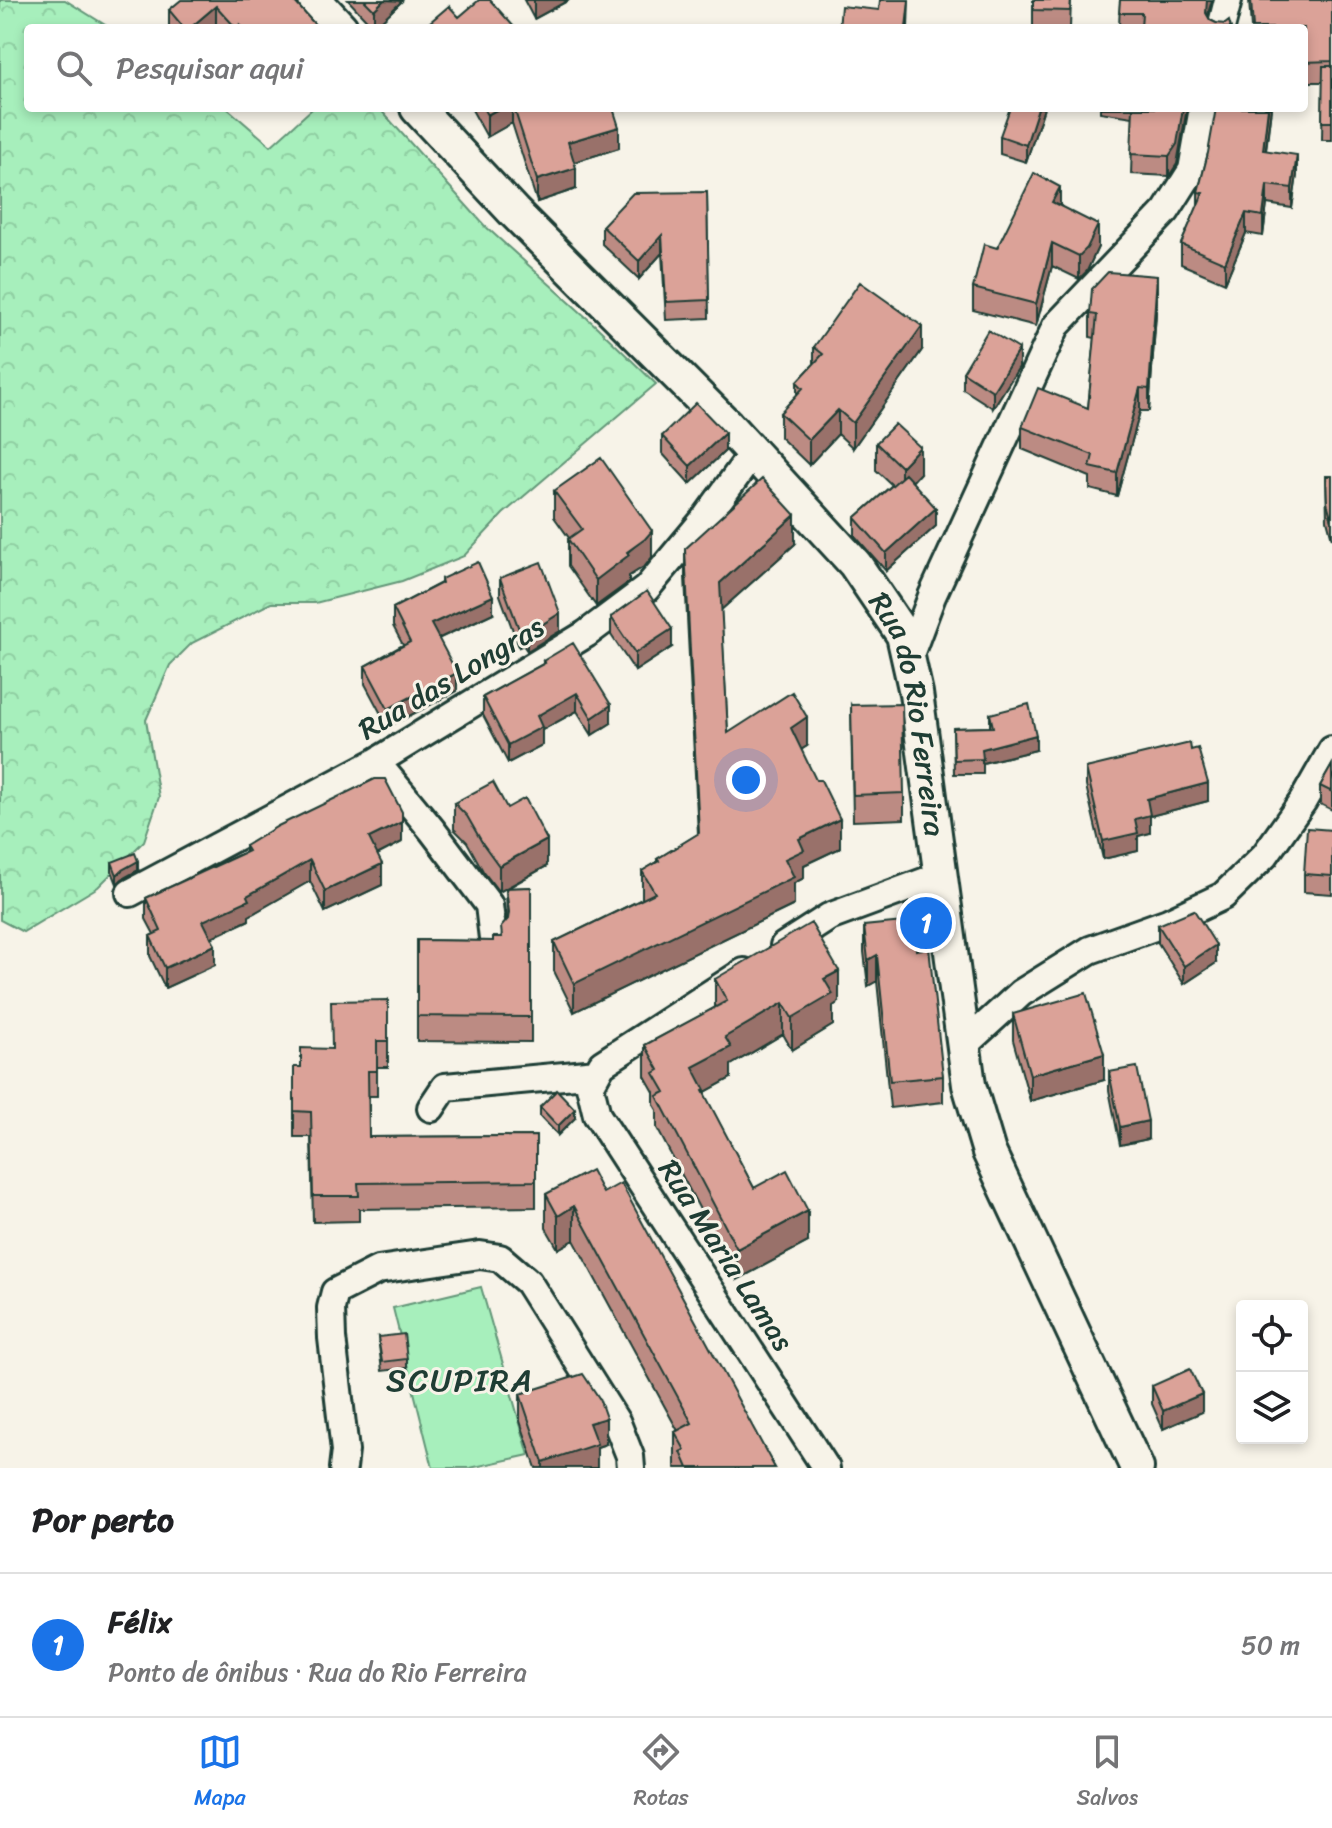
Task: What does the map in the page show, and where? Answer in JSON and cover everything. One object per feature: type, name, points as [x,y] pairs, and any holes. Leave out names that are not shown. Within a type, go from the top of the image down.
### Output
[{"type":"street","points":[[315,0],[337,24]]},
{"type":"street","points":[[1222,24],[1228,0]]},
{"type":"street","name":"Rua do Rio Ferreira","points":[[421,112],[514,212],[753,453],[855,564],[903,635],[916,693],[969,1085],[989,1152],[1137,1468]]},
{"type":"street","points":[[908,660],[932,596],[1056,326],[1166,211],[1192,170],[1202,112]]},
{"type":"street","name":"Rua das Longras","points":[[130,893],[376,762],[586,634],[646,589],[707,516],[753,453]]},
{"type":"street","points":[[963,1046],[1021,993],[1090,950],[1168,922],[1223,896],[1265,855],[1303,801],[1332,750]]},
{"type":"street","points":[[376,762],[489,905],[493,939]]},
{"type":"street","points":[[431,1108],[445,1087],[597,1073],[602,1064],[829,917],[940,876]]},
{"type":"street","name":"Rua Maria Lamas","points":[[597,1073],[590,1086],[597,1115],[826,1468]]},
{"type":"street","points":[[343,1468],[345,1451],[332,1338],[331,1308],[335,1292],[378,1270],[480,1255],[500,1258],[528,1282],[617,1423],[630,1456],[631,1468]]},
{"type":"green space","points":[[0,0],[65,0],[104,24],[24,24],[24,112],[232,112],[271,146],[309,112],[383,112],[484,225],[656,384],[503,514],[464,556],[402,581],[315,603],[271,603],[192,643],[170,665],[146,720],[159,797],[144,841],[98,887],[23,932],[0,920]]},
{"type":"green space","points":[[481,1287],[529,1455],[470,1468],[433,1468],[393,1308]]},
{"type":"building","points":[[181,0],[293,0],[314,24],[232,24],[216,6],[195,24],[181,24],[169,10]]},
{"type":"building","points":[[364,0],[384,0],[374,10]]},
{"type":"building","points":[[479,0],[490,0],[511,24],[428,24],[449,6],[459,17]]},
{"type":"building","points":[[880,0],[909,0],[906,24],[839,24],[841,6],[879,10]]},
{"type":"building","points":[[1033,0],[1071,0],[1070,11],[1033,10]]},
{"type":"building","points":[[1120,0],[1207,0],[1206,13],[1210,20],[1225,24],[1141,24],[1142,13],[1119,13]]},
{"type":"building","points":[[1251,0],[1332,0],[1332,61],[1308,62],[1308,24],[1253,24]]},
{"type":"building","points":[[1323,66],[1332,66],[1332,122],[1322,122]]},
{"type":"building","points":[[515,112],[614,112],[619,127],[568,142],[576,168],[537,180]]},
{"type":"building","points":[[1009,112],[1037,112],[1026,145],[1000,136]]},
{"type":"building","points":[[1133,112],[1182,112],[1177,144],[1169,156],[1131,154]]},
{"type":"building","points":[[1215,112],[1268,112],[1263,150],[1297,155],[1292,188],[1267,185],[1263,216],[1246,213],[1225,263],[1181,244],[1203,193],[1198,192]]},
{"type":"building","points":[[1034,173],[1060,187],[1052,202],[1098,225],[1087,248],[1079,256],[1052,243],[1036,304],[973,288],[984,244],[997,248]]},
{"type":"building","points":[[707,192],[709,300],[666,302],[662,235],[639,261],[602,226],[633,193]]},
{"type":"building","points":[[1108,272],[1157,276],[1149,389],[1140,388],[1117,473],[1090,467],[1093,455],[1022,427],[1038,388],[1088,408],[1097,315],[1090,314],[1092,289]]},
{"type":"building","points":[[860,282],[922,326],[853,423],[838,410],[809,440],[780,413],[803,388],[797,382],[823,354],[814,347]]},
{"type":"building","points":[[988,330],[1019,349],[993,391],[963,372]]},
{"type":"building","points":[[696,403],[725,433],[690,466],[662,436]]},
{"type":"building","points":[[895,424],[920,447],[901,467],[876,443]]},
{"type":"building","points":[[601,458],[652,531],[627,552],[629,555],[596,580],[568,539],[582,529],[554,491]]},
{"type":"building","points":[[905,474],[936,508],[886,553],[855,518]]},
{"type":"building","points":[[1326,476],[1332,476],[1332,521],[1327,502]]},
{"type":"building","points":[[762,479],[795,515],[720,583],[728,733],[792,692],[807,717],[791,728],[816,780],[821,780],[840,819],[799,839],[804,850],[785,859],[794,877],[574,984],[554,942],[655,893],[642,871],[699,833],[685,549]]},
{"type":"building","points":[[478,562],[493,596],[431,624],[457,673],[388,709],[365,666],[410,642],[393,608],[442,583],[441,579]]},
{"type":"building","points":[[541,562],[560,613],[527,634],[523,627],[519,629],[500,578]]},
{"type":"building","points":[[647,591],[672,629],[635,653],[611,617]]},
{"type":"building","points":[[573,643],[611,705],[592,718],[577,693],[537,716],[542,727],[508,745],[483,697],[545,663],[543,661]]},
{"type":"building","points":[[902,704],[904,793],[853,795],[851,705]]},
{"type":"building","points":[[1029,704],[1036,735],[982,749],[983,759],[954,760],[953,728],[993,727],[990,714]]},
{"type":"building","points":[[1190,743],[1191,750],[1198,748],[1208,783],[1147,799],[1150,815],[1135,819],[1138,833],[1103,841],[1086,768]]},
{"type":"building","points":[[1332,765],[1332,792],[1320,786]]},
{"type":"building","points":[[375,779],[385,779],[402,812],[402,822],[369,838],[382,864],[325,891],[310,860],[247,896],[249,900],[203,921],[215,945],[165,968],[150,936],[161,931],[146,898],[248,851],[245,846],[278,826]]},
{"type":"building","points":[[493,782],[507,808],[525,798],[547,840],[499,866],[467,816],[454,803]]},
{"type":"building","points":[[1307,828],[1332,830],[1332,876],[1304,874]]},
{"type":"building","points":[[135,853],[138,861],[117,875],[112,862]]},
{"type":"building","points":[[531,887],[531,1017],[417,1016],[417,940],[493,941],[493,937],[502,937],[501,927],[508,919],[509,912],[506,888]]},
{"type":"building","points":[[1194,910],[1216,945],[1184,966],[1158,925]]},
{"type":"building","points":[[913,921],[916,950],[929,948],[943,1076],[890,1081],[877,955],[868,960],[864,926]]},
{"type":"building","points":[[811,923],[839,971],[824,979],[833,994],[792,1018],[783,1003],[725,1037],[731,1047],[693,1067],[754,1188],[787,1170],[808,1211],[737,1249],[657,1096],[665,1092],[654,1073],[659,1070],[645,1045],[727,1001],[715,979]]},
{"type":"building","points":[[1086,993],[1104,1054],[1030,1075],[1013,1014]]},
{"type":"building","points":[[388,1000],[388,1041],[377,1041],[377,1071],[368,1071],[369,1137],[536,1136],[536,1181],[358,1183],[359,1196],[313,1196],[311,1112],[294,1111],[294,1067],[301,1067],[301,1048],[332,1049],[331,1001]]},
{"type":"building","points":[[1137,1067],[1148,1121],[1120,1127],[1109,1072]]},
{"type":"building","points":[[557,1090],[575,1109],[558,1126],[540,1107]]},
{"type":"building","points":[[591,1170],[603,1193],[621,1183],[775,1468],[688,1468],[681,1452],[685,1450],[675,1432],[692,1423],[574,1206],[558,1216],[546,1194]]},
{"type":"building","points":[[404,1334],[407,1359],[382,1362],[378,1337]]},
{"type":"building","points":[[1190,1369],[1202,1394],[1163,1411],[1152,1386]]},
{"type":"building","points":[[583,1374],[599,1398],[606,1418],[589,1423],[597,1444],[543,1462],[520,1394]]},
{"type":"place","name":"Félix","points":[[926,923]]},
{"type":"district","name":"SCUPIRA","points":[[460,1380]]}]
